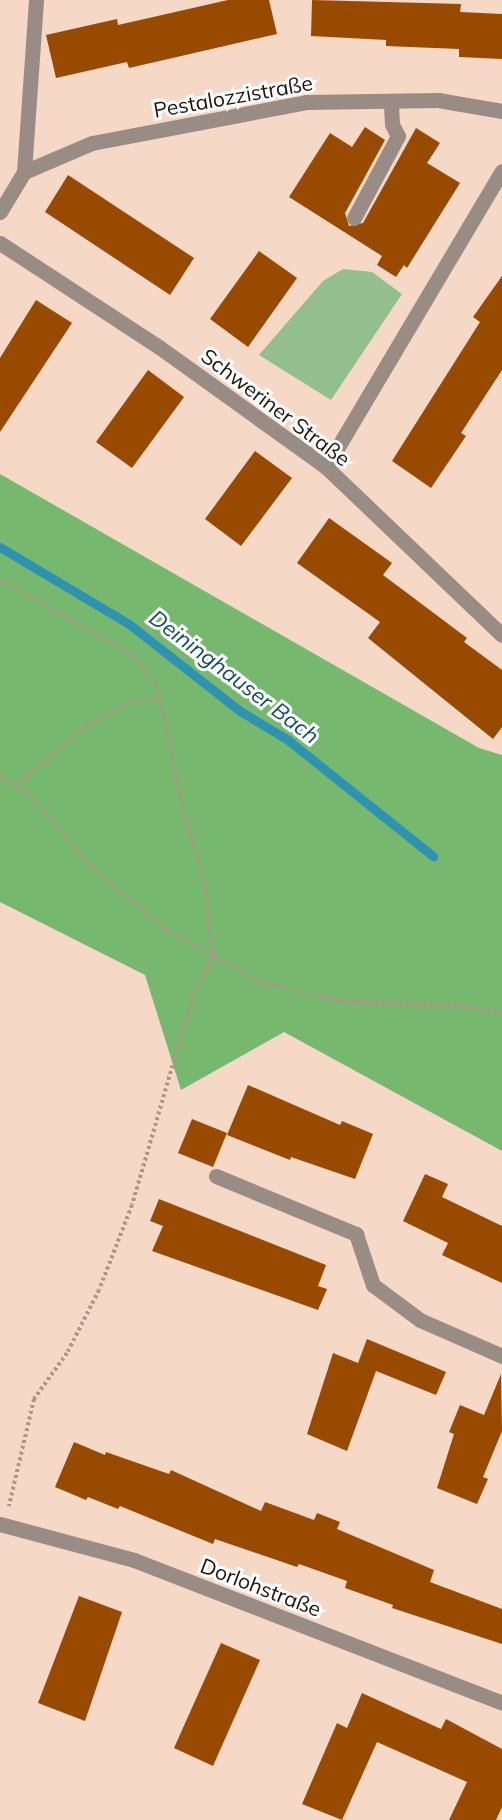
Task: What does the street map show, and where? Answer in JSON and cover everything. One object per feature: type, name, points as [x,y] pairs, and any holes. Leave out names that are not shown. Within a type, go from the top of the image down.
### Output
[{"type":"street","points":[[0,212],[24,172],[36,0]]},
{"type":"street","name":"Pestalozzistraße","points":[[24,172],[103,141],[306,102],[438,100],[502,111]]},
{"type":"street","points":[[354,218],[398,136],[392,124],[391,102]]},
{"type":"street","points":[[326,467],[502,171]]},
{"type":"street","name":"Schweriner Straße","points":[[0,243],[159,347],[326,467],[502,635]]},
{"type":"street","points":[[216,1176],[356,1234],[373,1285],[420,1320],[502,1356]]},
{"type":"street","name":"Dorlohstraße","points":[[0,1524],[134,1560],[502,1703]]},
{"type":"path","points":[[0,580],[132,655],[158,687],[179,792],[206,886],[213,957],[191,1002],[132,1205],[99,1290],[67,1353],[34,1399],[8,1509]]},
{"type":"path","points":[[15,785],[85,726],[135,700],[154,702],[158,687]]},
{"type":"path","points":[[0,777],[15,785],[49,813],[90,866],[166,930],[260,982],[340,1001],[458,1006],[502,1013]]},
{"type":"green space","points":[[343,269],[372,272],[402,294],[331,400],[259,355],[323,281]]},
{"type":"green space","points":[[0,474],[479,748],[502,755],[502,1151],[284,1032],[181,1090],[145,975],[0,902]]},
{"type":"building","points":[[228,0],[269,0],[277,34],[129,68],[127,62],[56,78],[46,35],[117,19],[118,25]]},
{"type":"building","points":[[312,0],[461,4],[460,12],[502,14],[502,59],[459,57],[459,49],[386,46],[386,40],[311,36]]},
{"type":"building","points":[[365,127],[385,140],[345,213],[349,226],[363,223],[416,128],[440,143],[427,163],[460,183],[407,268],[404,265],[396,277],[377,265],[382,256],[289,197],[330,133],[352,147]]},
{"type":"building","points":[[68,175],[194,258],[170,295],[45,212]]},
{"type":"building","points":[[259,251],[297,278],[248,347],[210,319]]},
{"type":"building","points":[[502,276],[502,370],[461,433],[466,436],[431,488],[392,461],[480,322],[473,317]]},
{"type":"building","points":[[36,300],[72,323],[0,432],[0,358]]},
{"type":"building","points":[[148,370],[184,397],[132,468],[96,442]]},
{"type":"building","points":[[255,451],[292,478],[241,546],[205,519]]},
{"type":"building","points":[[329,518],[392,563],[383,575],[467,638],[464,642],[502,670],[502,727],[493,739],[368,638],[380,622],[297,563]]},
{"type":"building","points":[[248,1085],[340,1125],[342,1121],[373,1134],[355,1179],[291,1157],[290,1160],[227,1135]]},
{"type":"building","points":[[192,1119],[227,1133],[213,1167],[178,1153]]},
{"type":"building","points":[[425,1174],[448,1184],[442,1197],[502,1226],[502,1283],[442,1255],[448,1243],[403,1221]]},
{"type":"building","points":[[159,1199],[326,1265],[318,1286],[327,1289],[318,1310],[152,1251],[163,1226],[150,1221]]},
{"type":"building","points":[[367,1339],[446,1372],[436,1395],[376,1371],[347,1451],[307,1434],[333,1353],[358,1363]]},
{"type":"building","points":[[501,1374],[502,1431],[483,1477],[488,1479],[477,1504],[437,1488],[454,1434],[449,1432],[460,1405],[484,1415]]},
{"type":"building","points":[[74,1442],[105,1455],[106,1452],[169,1474],[171,1470],[261,1511],[265,1502],[314,1520],[317,1513],[340,1522],[337,1529],[434,1570],[430,1582],[502,1609],[502,1644],[392,1608],[393,1605],[345,1588],[347,1581],[299,1564],[297,1567],[215,1539],[213,1544],[120,1506],[118,1509],[88,1497],[86,1500],[55,1487]]},
{"type":"building","points":[[79,1596],[122,1612],[85,1721],[38,1703]]},
{"type":"building","points":[[221,1643],[260,1660],[213,1766],[174,1748]]},
{"type":"building","points":[[362,1693],[441,1729],[446,1719],[502,1749],[502,1807],[496,1820],[449,1820],[467,1782],[377,1742],[342,1820],[302,1804],[337,1723],[347,1728]]},
{"type":"waterway","name":"Deininghauser Bach","points":[[0,547],[129,624],[240,711],[288,740],[433,856]]}]
